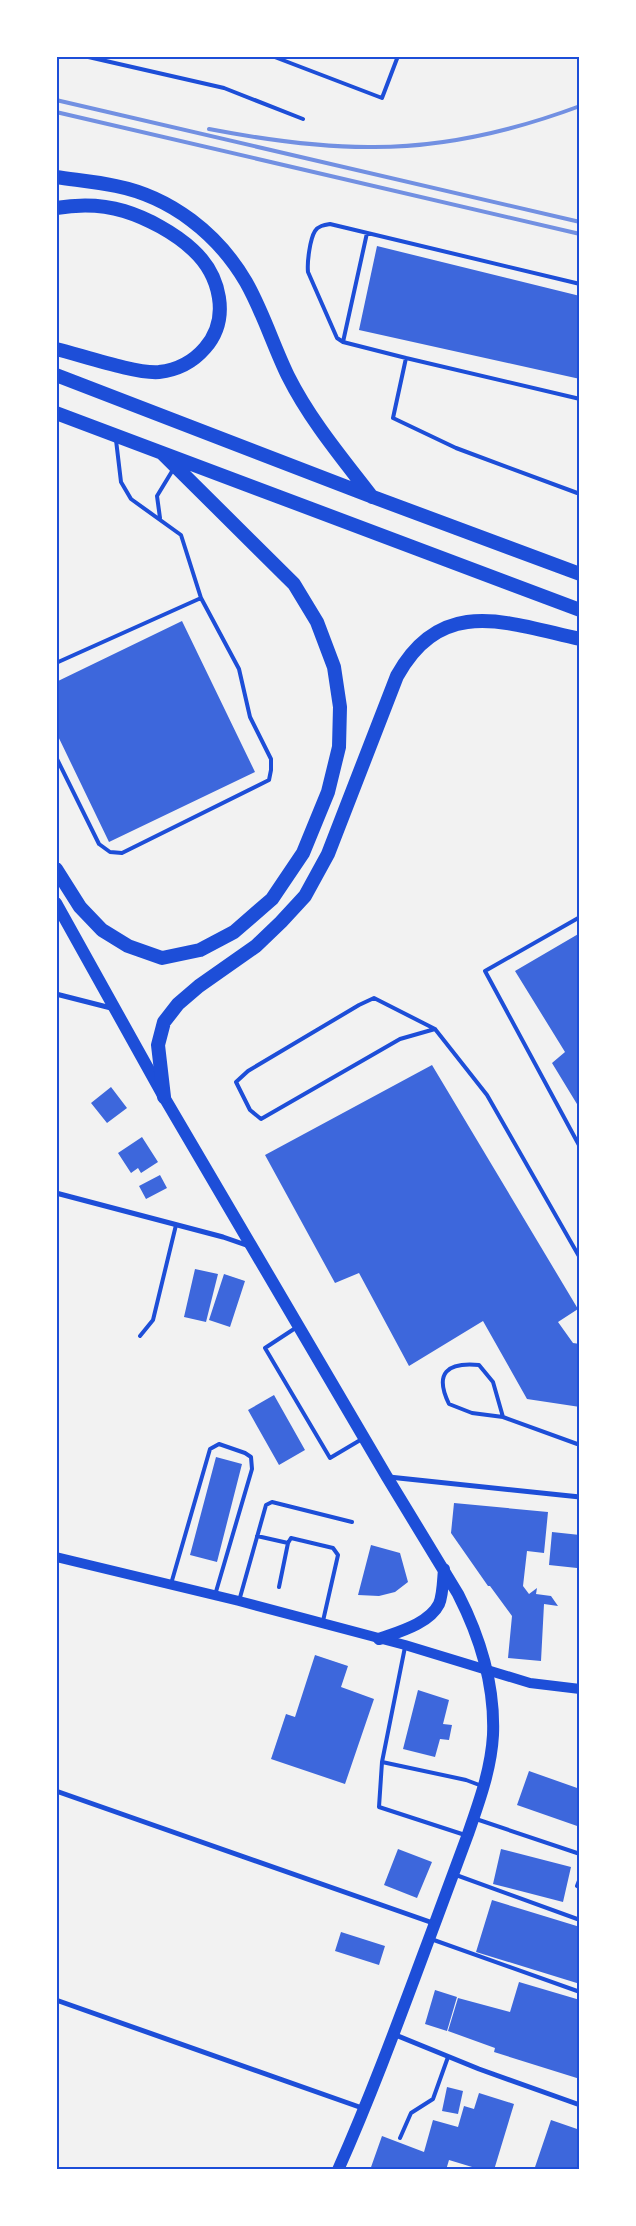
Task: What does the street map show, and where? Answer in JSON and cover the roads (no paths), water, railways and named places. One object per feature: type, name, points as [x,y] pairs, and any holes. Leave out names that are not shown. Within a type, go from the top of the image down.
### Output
[{"type":"highway","points":[[56,177],[117,186],[138,192],[179,211],[214,239],[246,283],[288,375],[305,407],[373,498]]},
{"type":"highway","points":[[56,208],[72,205],[108,207],[126,212],[156,225],[185,243],[201,259],[214,280],[220,307],[215,332],[208,344],[191,361],[170,371],[146,372],[56,349]]},
{"type":"highway","points":[[56,375],[373,498],[580,574]]},
{"type":"highway","points":[[56,413],[580,610]]},
{"type":"highway","points":[[56,869],[80,907],[102,930],[128,946],[162,958],[200,950],[234,932],[272,899],[303,854],[328,792],[339,747],[340,707],[334,667],[317,622],[294,584],[162,453]]},
{"type":"highway","points":[[164,1097],[158,1045],[164,1022],[178,1004],[198,986],[256,946],[305,896],[328,854],[397,676],[413,652],[435,633],[449,626],[479,620],[503,621],[580,639]]},
{"type":"main road","points":[[56,902],[164,1097],[387,1477],[444,1569],[469,1614],[488,1669],[492,1702],[493,1737],[485,1786],[454,1874],[365,2109],[338,2170]]},
{"type":"main road","points":[[56,1557],[239,1601],[379,1638],[530,1683],[580,1689]]},
{"type":"main road","points":[[379,1638],[411,1627],[426,1617],[438,1604],[444,1569]]},
{"type":"street","points":[[56,994],[114,1009]]},
{"type":"street","points":[[56,1193],[253,1247]]},
{"type":"street","points":[[387,1477],[580,1497]]},
{"type":"street","points":[[56,1791],[435,1924]]},
{"type":"street","points":[[56,2000],[365,2109]]},
{"type":"street","points":[[392,2034],[448,2057],[580,2105]]},
{"type":"lane","points":[[84,56],[224,88],[303,119]]},
{"type":"lane","points":[[272,56],[382,98],[398,56]]},
{"type":"lane","points":[[580,284],[330,224],[322,225],[315,230],[307,262],[308,272],[329,322],[337,338],[343,342],[580,399]]},
{"type":"lane","points":[[343,342],[367,233]]},
{"type":"lane","points":[[406,358],[393,418],[456,448],[580,494]]},
{"type":"lane","points":[[56,757],[99,844],[110,852],[122,853],[269,780],[271,759],[250,718],[239,669],[201,598],[181,535],[160,518],[131,499],[121,482],[116,435]]},
{"type":"lane","points":[[160,518],[157,496],[175,466]]},
{"type":"lane","points":[[56,663],[201,598]]},
{"type":"lane","points":[[580,917],[485,971],[580,1147]]},
{"type":"lane","points":[[435,1029],[400,1039],[261,1119],[250,1110],[236,1082],[248,1071],[374,998],[435,1029],[487,1095],[580,1258]]},
{"type":"lane","points":[[140,1336],[153,1320],[176,1225]]},
{"type":"lane","points":[[298,1325],[265,1348],[330,1458],[364,1438]]},
{"type":"lane","points":[[503,1417],[493,1382],[479,1365],[461,1363],[449,1368],[442,1381],[443,1392],[448,1404],[472,1412],[503,1417],[580,1445]]},
{"type":"lane","points":[[171,1584],[210,1450],[218,1444],[245,1453],[250,1457],[252,1469],[215,1595]]},
{"type":"lane","points":[[239,1601],[266,1504],[272,1502],[352,1522]]},
{"type":"lane","points":[[257,1536],[288,1543]]},
{"type":"lane","points":[[279,1587],[288,1543],[292,1538],[333,1548],[338,1554],[322,1624]]},
{"type":"lane","points":[[405,1645],[382,1762],[379,1807],[467,1836]]},
{"type":"lane","points":[[382,1762],[466,1780],[485,1786]]},
{"type":"lane","points":[[474,1818],[580,1854]]},
{"type":"lane","points":[[454,1874],[580,1920]]},
{"type":"lane","points":[[580,1878],[577,1886],[580,1887]]},
{"type":"lane","points":[[430,1938],[580,1992]]},
{"type":"lane","points":[[400,2138],[411,2113],[433,2099],[448,2057]]},
{"type":"railway","points":[[56,100],[580,222]]},
{"type":"railway","points":[[209,129],[308,144],[348,147],[395,147],[422,145],[476,136],[529,123],[580,106]]},
{"type":"railway","points":[[56,112],[580,234]]}]
